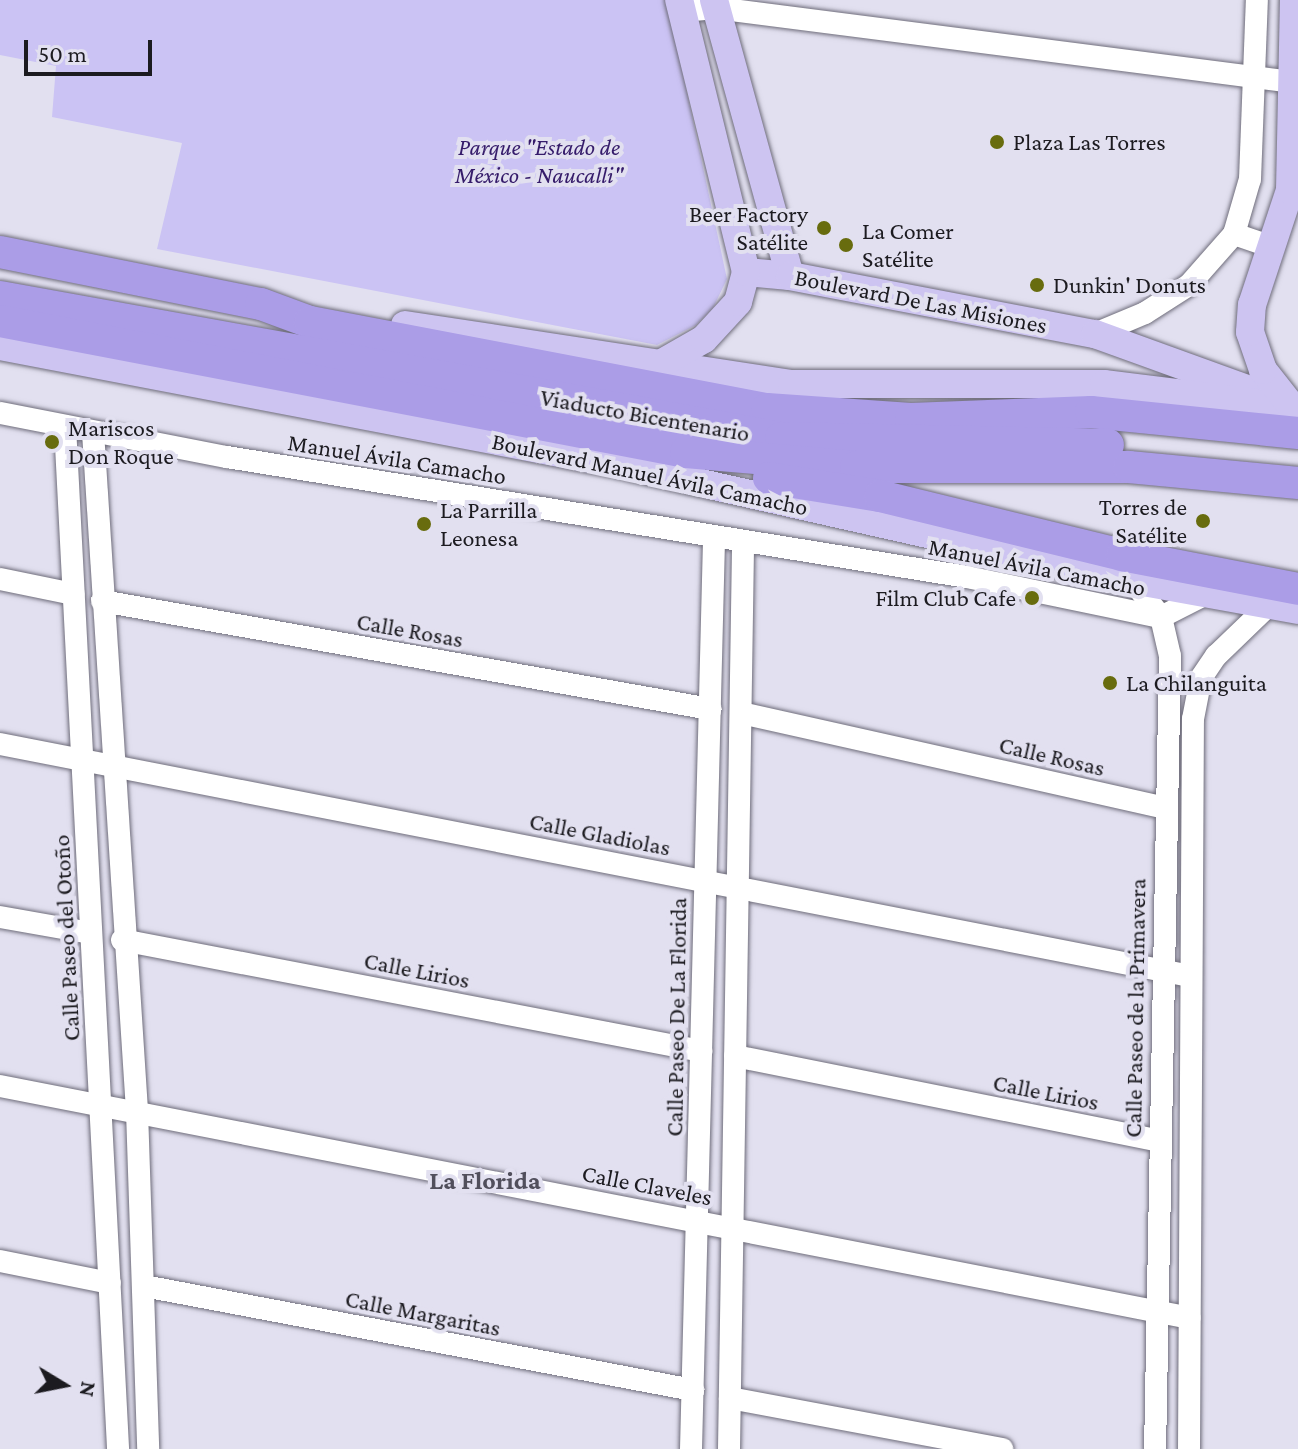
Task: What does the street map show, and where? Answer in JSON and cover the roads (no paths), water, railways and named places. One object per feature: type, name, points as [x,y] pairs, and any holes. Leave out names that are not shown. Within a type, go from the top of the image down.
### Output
[{"type":"highway","points":[[0,252],[261,304],[310,322],[767,409],[911,419],[1091,412],[1296,416]]},
{"type":"highway","name":"Viaducto Bicentenario","points":[[0,297],[781,438],[1106,445],[1298,461]]},
{"type":"highway","name":"Boulevard Manuel Ávila Camacho","points":[[0,321],[686,452],[856,467],[1129,467],[1298,483]]},
{"type":"highway","points":[[686,452],[775,479],[880,496],[1122,555],[1298,589]]},
{"type":"main road","points":[[1294,0],[1290,190],[1252,305],[1250,332],[1263,370],[1296,416]]},
{"type":"main road","points":[[715,4],[790,276]]},
{"type":"main road","points":[[657,366],[704,339],[738,302],[746,272],[681,5]]},
{"type":"main road","name":"Boulevard De Las Misiones","points":[[746,272],[790,276],[1095,334],[1296,416]]},
{"type":"main road","points":[[261,304],[792,384],[1104,384],[1296,416]]},
{"type":"main road","name":"Boulevard Manuel Ávila Camacho","points":[[0,346],[626,466],[1132,580],[1298,610]]},
{"type":"street","points":[[1095,334],[1145,313],[1189,285],[1234,234],[1250,179],[1257,0]]},
{"type":"street","points":[[681,5],[715,4],[1256,81],[1293,82]]},
{"type":"street","points":[[1234,234],[1272,247]]},
{"type":"street","name":"Manuel Ávila Camacho","points":[[0,413],[93,432],[743,543],[967,577],[1161,617],[1208,593]]},
{"type":"street","name":"Calle Paseo del Otoño","points":[[65,426],[99,1104],[124,1448]]},
{"type":"street","points":[[93,432],[122,940],[137,1111],[148,1449]]},
{"type":"street","name":"Calle Paseo De La Florida","points":[[691,1449],[714,538]]},
{"type":"street","points":[[729,1449],[743,543]]},
{"type":"street","points":[[0,579],[73,594]]},
{"type":"street","name":"Calle Paseo de la Primavera","points":[[1132,580],[1161,617],[1170,656],[1161,969],[1155,1449]]},
{"type":"street","name":"Calle Rosas","points":[[102,601],[710,709]]},
{"type":"street","points":[[1189,1449],[1190,976],[1195,698],[1216,656],[1269,605]]},
{"type":"street","name":"Calle Rosas","points":[[741,713],[1165,808]]},
{"type":"street","name":"Calle Gladiolas","points":[[0,744],[1190,976]]},
{"type":"street","points":[[0,917],[91,933]]},
{"type":"street","name":"Calle Lirios","points":[[122,940],[701,1051]]},
{"type":"street","name":"Calle Lirios","points":[[735,1056],[1159,1141]]},
{"type":"street","name":"Calle Claveles","points":[[0,1086],[1190,1318]]},
{"type":"street","points":[[0,1261],[110,1283]]},
{"type":"street","name":"Calle Margaritas","points":[[144,1286],[693,1390]]},
{"type":"street","points":[[730,1398],[1002,1449]]},
{"type":"place","name":"Plaza Las Torres","points":[[997,142]]},
{"type":"place","name":"Beer Factory Satélite","points":[[824,228]]},
{"type":"place","name":"La Comer Satélite","points":[[846,245]]},
{"type":"place","name":"Dunkin' Donuts","points":[[1037,285]]},
{"type":"place","name":"Mariscos Don Roque","points":[[52,442]]},
{"type":"place","name":"Torres de Satélite","points":[[1203,521]]},
{"type":"place","name":"La Parrilla Leonesa","points":[[424,524]]},
{"type":"place","name":"Film Club Cafe","points":[[1032,598]]},
{"type":"place","name":"La Chilanguita","points":[[1110,683]]},
{"type":"district","name":"La Florida","points":[[485,1181]]},
{"type":"park label","name":"Parque \"Estado de México - Naucalli\"","points":[[539,161]]}]
